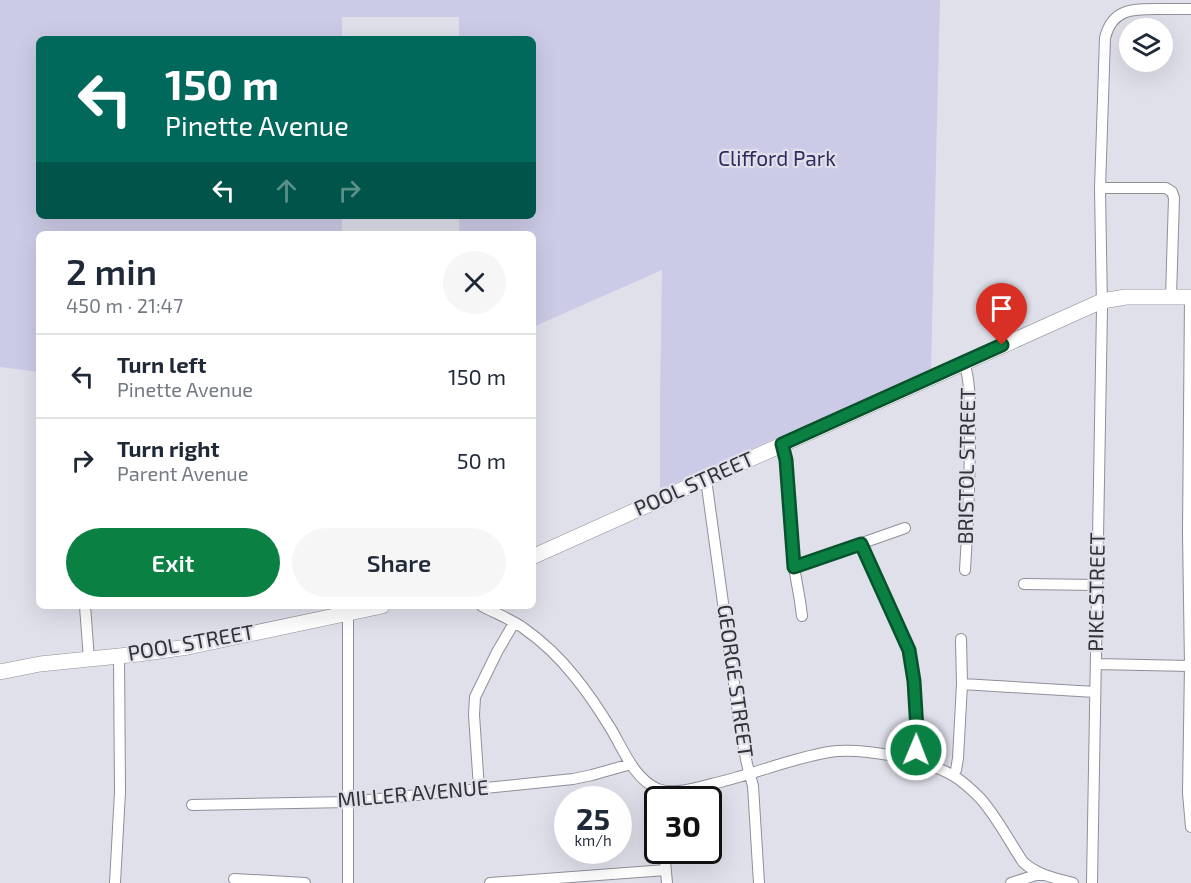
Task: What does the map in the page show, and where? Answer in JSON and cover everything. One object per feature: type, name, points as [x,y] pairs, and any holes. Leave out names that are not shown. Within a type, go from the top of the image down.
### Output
[{"type":"main road","name":"POOL STREET","points":[[536,554],[1102,300],[1126,297],[1190,297]]},
{"type":"main road","name":"POOL STREET","points":[[0,672],[40,664],[188,646],[367,609]]},
{"type":"street","name":"PIKE STREET","points":[[1092,883],[1105,38],[1108,28],[1123,12],[1191,9]]},
{"type":"street","points":[[1101,188],[1166,188],[1172,192],[1174,198],[1171,296]]},
{"type":"street","points":[[1190,297],[1188,793],[1191,827]]},
{"type":"street","name":"BRISTOL STREET","points":[[964,362],[969,384],[970,438],[965,570]]},
{"type":"street","points":[[782,444],[786,460],[794,567],[801,616]]},
{"type":"street","name":"GEORGE STREET","points":[[705,479],[740,727],[753,786],[759,883]]},
{"type":"street","points":[[794,567],[905,528]]},
{"type":"street","points":[[861,544],[909,650],[914,681],[917,730],[915,762]]},
{"type":"street","points":[[1024,584],[1097,585]]},
{"type":"street","points":[[85,609],[89,659]]},
{"type":"street","points":[[488,609],[514,622],[543,644],[568,668],[599,710],[631,764],[651,786]]},
{"type":"street","points":[[348,613],[348,883]]},
{"type":"street","points":[[479,788],[475,697],[514,622]]},
{"type":"street","points":[[952,775],[956,770],[958,758],[962,684],[961,639]]},
{"type":"street","points":[[115,883],[121,784],[119,656]]},
{"type":"street","points":[[1096,664],[1190,666]]},
{"type":"street","points":[[962,684],[1095,692]]},
{"type":"street","points":[[699,786],[817,755],[842,751],[872,753],[915,762],[952,775],[970,788],[982,800],[1023,862],[1044,875],[1073,883]]},
{"type":"street","name":"MILLER AVENUE","points":[[192,805],[349,802],[579,778],[631,764]]},
{"type":"street","points":[[665,864],[667,883]]},
{"type":"street","points":[[490,883],[666,870]]},
{"type":"street","points":[[1011,883],[1044,875]]},
{"type":"street","points":[[234,879],[305,883]]},
{"type":"green space","name":"Clifford Park","points":[[0,0],[940,0],[931,369],[660,490],[662,270],[536,326],[536,231],[459,231],[459,219],[536,219],[536,36],[459,36],[459,17],[342,17],[342,36],[36,36],[36,219],[342,219],[342,231],[36,231],[36,372],[0,367]]},
{"type":"route","points":[[916,750],[914,681],[909,650],[861,544],[794,567],[786,460],[782,444],[1002,345]]}]
